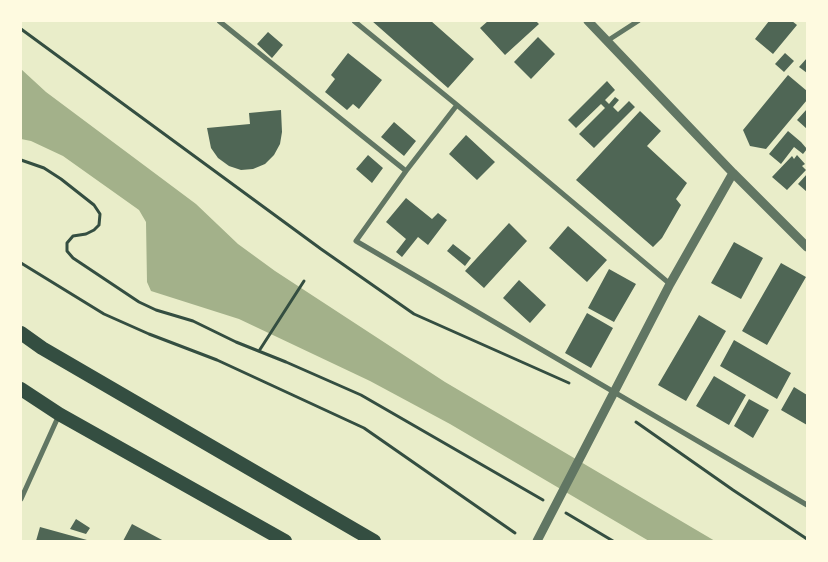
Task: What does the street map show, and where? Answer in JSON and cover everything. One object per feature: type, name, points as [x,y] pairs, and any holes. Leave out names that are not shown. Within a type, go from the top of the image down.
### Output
[{"type":"highway","points":[[21,333],[50,353],[374,541]]},
{"type":"highway","points":[[21,389],[59,414],[285,541]]},
{"type":"street","points":[[218,21],[406,171]]},
{"type":"street","points":[[354,21],[670,284]]},
{"type":"street","points":[[588,21],[733,173],[807,247]]},
{"type":"street","points":[[607,41],[638,21]]},
{"type":"street","points":[[457,105],[406,171],[356,241],[807,505]]},
{"type":"street","points":[[538,539],[670,284],[733,173]]},
{"type":"street","points":[[21,499],[59,414]]},
{"type":"path","points":[[21,29],[321,249],[414,314],[573,384]]},
{"type":"path","points":[[21,160],[44,168],[94,205],[100,214],[99,224],[94,230],[72,236],[67,243],[67,251],[73,258],[140,302],[156,310],[193,321],[361,395],[545,502]]},
{"type":"path","points":[[21,263],[104,314],[225,364],[364,428],[515,533]]},
{"type":"path","points":[[259,351],[304,281]]},
{"type":"path","points":[[636,422],[807,539]]},
{"type":"path","points":[[562,511],[613,541]]},
{"type":"shaded area","points":[[21,69],[46,92],[196,204],[238,244],[275,271],[445,382],[715,541],[649,541],[450,424],[370,381],[239,319],[151,291],[147,282],[146,222],[139,210],[63,156],[31,141],[21,139]]},
{"type":"building","points":[[372,21],[431,21],[474,59],[448,88]]},
{"type":"building","points":[[488,21],[536,21],[539,24],[505,55],[480,28]]},
{"type":"building","points":[[769,21],[792,21],[797,25],[773,54],[755,39]]},
{"type":"building","points":[[268,32],[283,45],[272,58],[257,44]]},
{"type":"building","points":[[538,37],[555,54],[531,79],[514,62]]},
{"type":"building","points":[[348,53],[382,80],[359,109],[353,104],[347,110],[325,92],[335,79],[331,75]]},
{"type":"building","points":[[785,53],[794,61],[784,72],[775,64]]},
{"type":"building","points":[[807,58],[807,73],[799,67]]},
{"type":"building","points":[[788,75],[807,91],[807,100],[766,149],[750,146],[743,130]]},
{"type":"building","points":[[607,81],[615,90],[605,100],[609,104],[615,97],[619,100],[613,107],[618,112],[629,101],[635,107],[594,148],[579,134],[605,108],[601,104],[576,128],[568,120]]},
{"type":"building","points":[[807,109],[807,129],[797,120]]},
{"type":"building","points":[[281,110],[282,132],[280,144],[274,155],[265,164],[253,169],[241,170],[229,166],[218,158],[211,148],[207,128],[250,124],[249,113]]},
{"type":"building","points":[[640,111],[661,131],[647,146],[687,183],[676,199],[681,205],[662,238],[653,247],[576,180]]},
{"type":"building","points":[[394,122],[416,141],[404,156],[381,137]]},
{"type":"building","points":[[788,131],[807,149],[803,154],[794,147],[781,164],[769,154]]},
{"type":"building","points":[[466,135],[495,162],[477,180],[449,154]]},
{"type":"building","points":[[368,155],[383,168],[372,183],[356,169]]},
{"type":"building","points":[[797,155],[805,164],[802,166],[806,170],[787,190],[772,177],[792,156],[794,159]]},
{"type":"building","points":[[807,174],[807,192],[798,184]]},
{"type":"building","points":[[406,198],[432,219],[438,213],[447,220],[428,245],[418,237],[402,257],[396,252],[406,239],[386,222]]},
{"type":"building","points":[[509,223],[527,241],[484,288],[465,271]]},
{"type":"building","points":[[568,226],[607,260],[587,282],[549,248]]},
{"type":"building","points":[[734,242],[763,258],[741,299],[711,283]]},
{"type":"building","points":[[453,244],[471,258],[465,266],[447,251]]},
{"type":"building","points":[[781,263],[806,277],[767,345],[742,331]]},
{"type":"building","points":[[609,269],[636,284],[614,322],[588,308]]},
{"type":"building","points":[[519,280],[546,305],[530,323],[503,298]]},
{"type":"building","points":[[587,313],[613,328],[591,368],[565,353]]},
{"type":"building","points":[[699,315],[726,331],[686,401],[658,385]]},
{"type":"building","points":[[734,340],[791,373],[777,399],[720,366]]},
{"type":"building","points":[[714,376],[746,395],[729,425],[696,406]]},
{"type":"building","points":[[794,387],[807,395],[807,425],[781,410]]},
{"type":"building","points":[[749,399],[769,410],[753,438],[734,426]]},
{"type":"building","points":[[76,519],[90,528],[86,534],[70,529]]},
{"type":"building","points":[[132,524],[164,541],[123,541]]},
{"type":"building","points":[[40,527],[87,540],[87,541],[36,541]]}]
